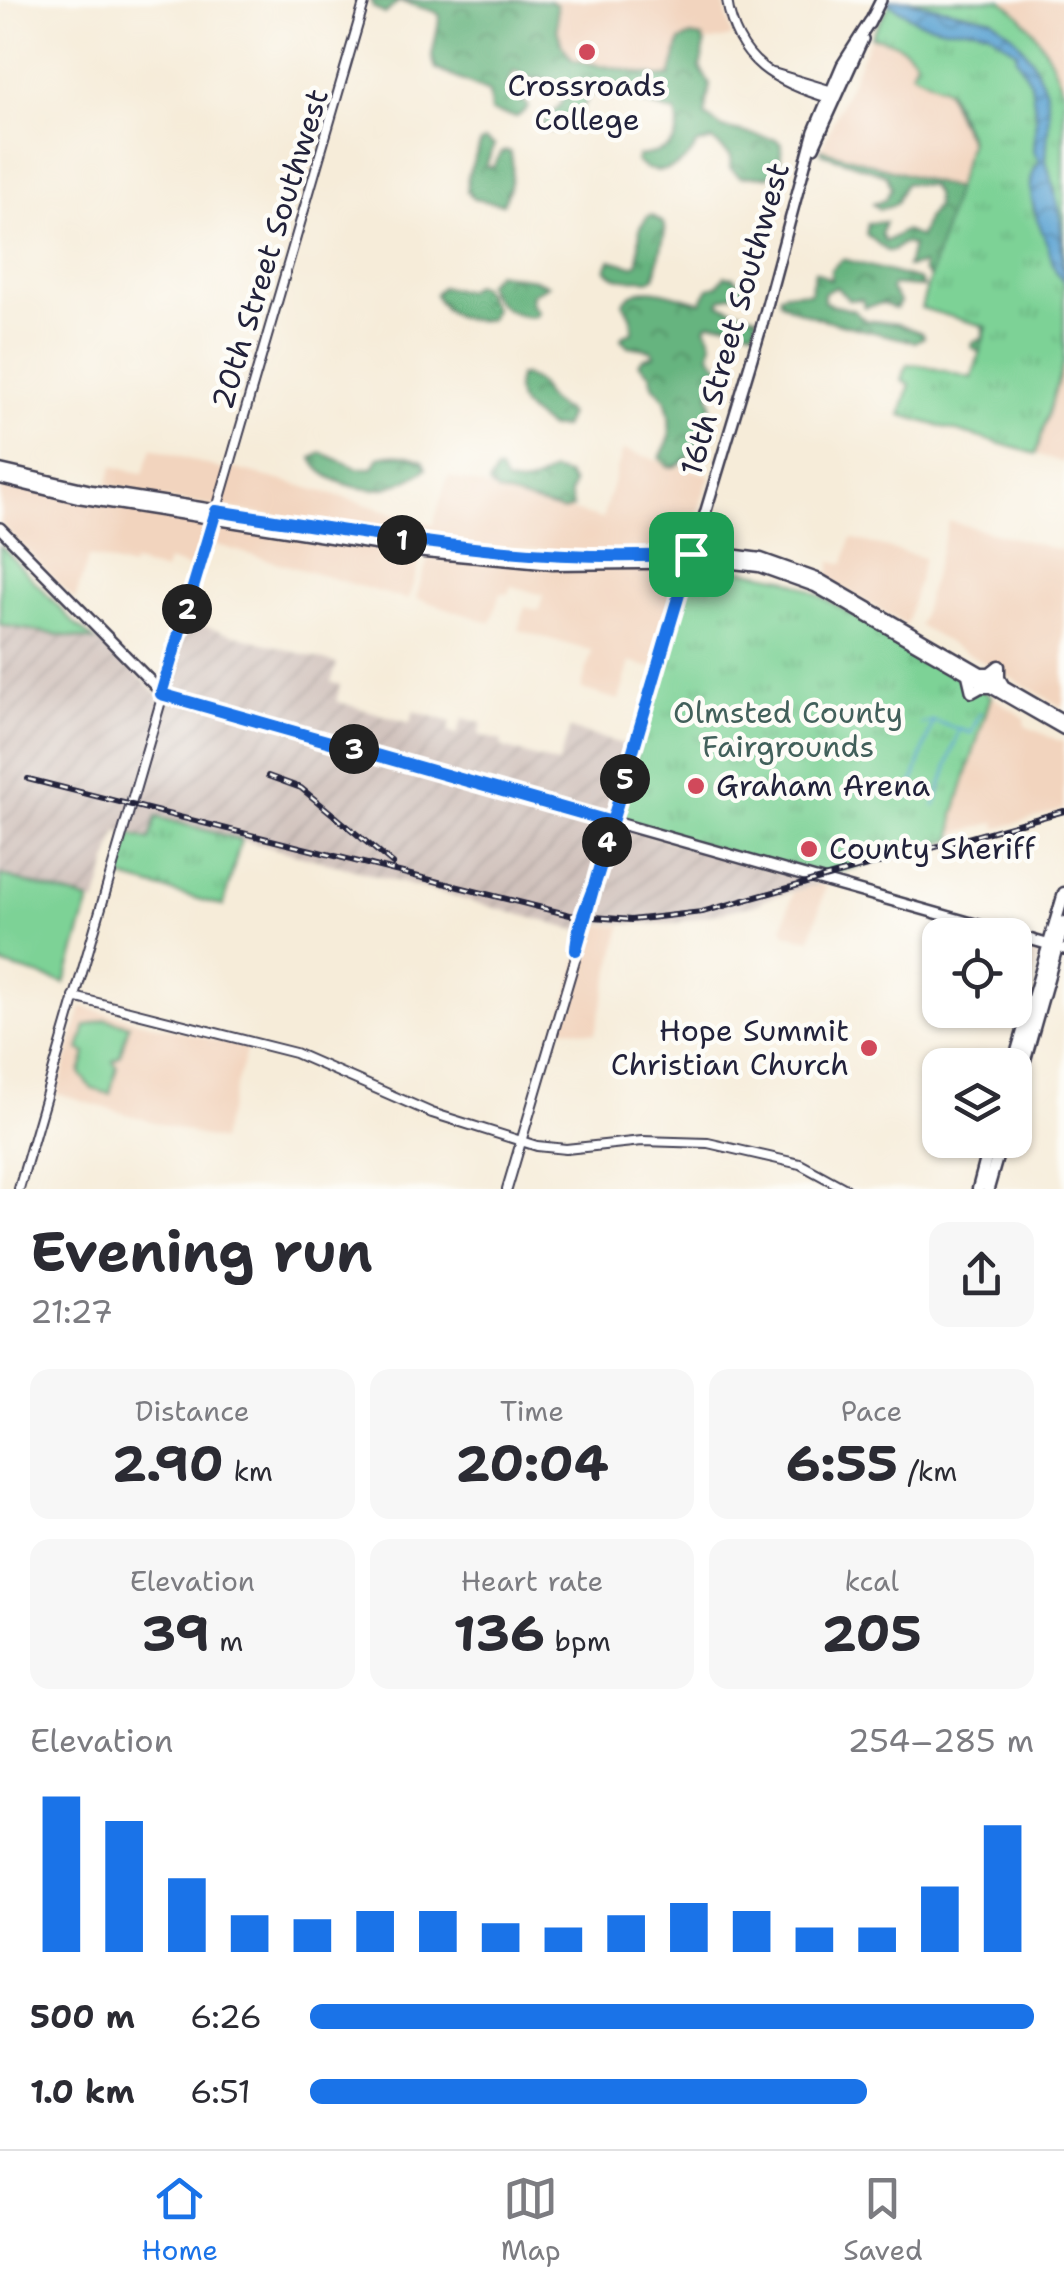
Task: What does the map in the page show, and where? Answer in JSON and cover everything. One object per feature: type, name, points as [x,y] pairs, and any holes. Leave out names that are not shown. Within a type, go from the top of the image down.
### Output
[{"type":"main road","name":"16th Street Southwest","points":[[612,822],[753,354],[814,131],[881,0]]},
{"type":"main road","points":[[0,474],[78,496],[484,559],[588,565],[750,557],[802,572],[981,673],[1000,666],[999,678],[1004,686],[1064,731]]},
{"type":"main road","points":[[0,528],[161,694],[954,918]]},
{"type":"main road","points":[[689,559],[734,562],[796,577],[968,674],[972,692],[981,686],[990,687],[1047,716],[1064,719]]},
{"type":"main road","points":[[1020,1048],[1057,947],[1064,893]]},
{"type":"main road","points":[[1028,1048],[1064,922]]},
{"type":"main road","points":[[1032,940],[1057,947]]},
{"type":"main road","points":[[978,1189],[991,1158]]},
{"type":"main road","points":[[988,1189],[995,1158]]},
{"type":"street","name":"20th Street Southwest","points":[[19,1189],[366,0]]},
{"type":"street","points":[[727,0],[742,45],[769,72],[786,85],[832,95]]},
{"type":"street","points":[[507,1189],[612,822]]},
{"type":"street","points":[[74,997],[295,1053],[432,1114],[520,1142],[558,1149],[642,1141],[708,1142],[802,1165],[846,1189]]},
{"type":"shaded area","name":"Crossroads College","points":[[401,0],[723,0],[732,37],[704,43],[684,112],[444,12]]},
{"type":"shaded area","points":[[1001,0],[1064,0],[1064,93],[1040,39]]},
{"type":"shaded area","points":[[871,37],[885,39],[912,54],[916,61],[911,72],[951,92],[970,140],[955,192],[819,153]]},
{"type":"shaded area","points":[[1064,360],[1064,463],[1036,454]]},
{"type":"shaded area","points":[[152,448],[227,471],[229,467],[332,494],[433,525],[448,476],[602,519],[623,450],[710,475],[686,549],[605,554],[461,545],[138,495],[138,490],[107,485],[113,466],[143,474]]},
{"type":"shaded area","points":[[0,482],[208,521],[194,569],[167,561],[164,571],[133,563],[131,568],[89,556],[75,600],[0,523]]},
{"type":"shaded area","points":[[949,521],[1064,551],[1064,708],[919,626]]},
{"type":"shaded area","points":[[216,522],[422,555],[408,600],[210,543]]},
{"type":"shaded area","points":[[851,538],[924,558],[906,625],[827,579],[832,561],[844,564]]},
{"type":"shaded area","points":[[428,558],[548,567],[682,568],[652,668],[630,662],[619,700],[581,689],[592,651],[518,630],[525,607],[539,611],[543,595],[511,586],[508,594],[500,593],[491,623],[416,598]]},
{"type":"shaded area","points":[[187,621],[337,664],[331,682],[340,685],[336,701],[410,723],[414,711],[451,722],[448,732],[457,735],[463,718],[482,723],[479,735],[502,741],[501,747],[558,764],[570,729],[629,746],[607,823],[820,884],[672,924],[584,923],[581,931],[157,817],[150,840],[117,831],[96,903],[0,875],[0,625],[105,642],[162,699]]},
{"type":"shaded area","points":[[991,696],[1025,718],[1025,726],[1064,743],[1064,809],[996,829],[997,822],[953,834],[954,815]]},
{"type":"shaded area","points":[[820,884],[826,886],[811,939],[786,934],[783,927],[793,892]]},
{"type":"shaded area","points":[[589,924],[622,926],[595,1033],[559,1027]]},
{"type":"shaded area","points":[[1032,946],[1041,949],[1032,982]]},
{"type":"shaded area","points":[[82,1007],[247,1048],[220,1141],[57,1094]]},
{"type":"green space","points":[[371,0],[550,1],[557,5],[557,29],[573,60],[656,76],[670,77],[680,41],[691,36],[702,38],[705,45],[700,68],[710,84],[705,116],[723,128],[777,140],[782,144],[780,163],[769,176],[741,177],[730,168],[731,156],[712,140],[696,145],[685,160],[669,169],[643,167],[636,161],[638,156],[663,150],[675,140],[676,113],[603,91],[589,95],[573,130],[551,131],[541,124],[560,105],[566,91],[555,80],[535,80],[514,71],[507,86],[509,94],[528,108],[517,117],[491,112],[489,92],[436,69],[432,56],[440,16],[436,12],[399,1],[385,14],[373,7]]},
{"type":"green space","points":[[892,0],[1001,0],[1040,41],[1064,93],[1064,360],[1036,454],[901,415],[910,384],[902,381],[907,364],[972,378],[987,327],[921,308],[970,140],[949,91],[911,72],[916,61],[902,47],[871,37]]},
{"type":"green space","points":[[936,44],[1015,223],[981,353],[972,348],[972,343],[983,338],[983,327],[923,271],[923,264],[907,267],[912,245],[902,243],[887,251],[866,234],[868,223],[885,222],[881,234],[885,242],[904,231],[920,237],[936,206],[930,186],[906,183],[896,203],[879,209],[873,204],[885,200],[891,188],[887,175],[821,153],[821,149],[959,190],[971,144],[949,96]]},
{"type":"green space","points":[[485,140],[494,145],[486,166],[493,167],[501,153],[510,152],[511,179],[503,204],[474,199],[467,192],[468,175]]},
{"type":"green space","points":[[652,215],[663,223],[665,231],[655,276],[651,280],[627,279],[611,274],[606,269],[610,260],[633,266],[638,263],[640,227]]},
{"type":"green space","points":[[843,259],[920,280],[923,287],[892,285],[891,290],[900,302],[896,309],[883,303],[864,307],[862,299],[849,300],[836,287],[824,293],[824,302],[854,311],[865,320],[897,324],[924,337],[915,342],[844,325],[780,301],[785,292],[810,293],[815,271],[831,280],[831,269]]},
{"type":"green space","points":[[496,273],[548,285],[532,294],[536,316],[513,312],[499,304],[486,284]]},
{"type":"green space","points":[[725,276],[734,277],[743,287],[719,304],[757,316],[756,327],[752,330],[730,323],[709,323],[706,327],[712,342],[710,355],[721,367],[709,396],[710,414],[691,453],[684,461],[668,467],[660,458],[670,437],[665,399],[653,385],[650,373],[639,364],[655,355],[651,350],[628,346],[621,339],[632,332],[631,316],[623,303],[630,295],[649,290],[701,302],[709,288],[717,286]]},
{"type":"green space","points":[[480,286],[494,309],[490,319],[457,317],[444,308],[435,294],[441,287],[466,291]]},
{"type":"green space","points":[[519,376],[537,382],[549,400],[569,414],[563,427],[550,428],[523,407],[517,386]]},
{"type":"green space","points":[[322,453],[357,468],[373,468],[379,457],[407,456],[423,461],[426,469],[388,487],[363,488],[323,473],[312,458]]},
{"type":"green space","points":[[496,471],[500,471],[505,482],[519,485],[552,471],[567,475],[573,484],[573,508],[563,511],[497,492],[489,484]]},
{"type":"green space","points":[[0,545],[75,624],[95,641],[0,625]]},
{"type":"green space","name":"Olmsted County Fairgrounds","points":[[729,568],[784,578],[808,589],[991,696],[954,815],[953,840],[818,878],[617,820],[691,569]]},
{"type":"green space","points":[[156,817],[241,840],[223,906],[119,877],[131,835],[150,840]]},
{"type":"green space","points":[[0,875],[90,901],[65,983],[0,964]]},
{"type":"green space","points":[[106,1019],[129,1025],[120,1056],[113,1061],[117,1066],[110,1094],[92,1089],[80,1073],[86,1053],[79,1050],[86,1026]]},
{"type":"water","points":[[884,0],[905,0],[993,19],[1014,36],[1032,60],[1045,88],[1049,113],[1046,160],[1060,212],[1064,282],[1053,265],[1033,203],[1031,180],[1040,161],[1034,152],[1036,116],[1031,83],[1017,52],[988,31],[919,22]]},
{"type":"waterway","points":[[921,724],[933,721],[971,733],[980,713]]},
{"type":"waterway","points":[[908,798],[933,721]]},
{"type":"waterway","points":[[935,806],[959,729]]},
{"type":"railway","points":[[268,776],[301,788],[393,864]]},
{"type":"railway","points":[[28,779],[570,915],[631,920],[702,912],[1064,811]]},
{"type":"place","name":"Crossroads College","points":[[587,52]]},
{"type":"place","name":"Graham Arena","points":[[696,786]]},
{"type":"place","name":"County Sheriff","points":[[809,849]]},
{"type":"place","name":"Hope Summit Christian Church","points":[[869,1048]]},
{"type":"route","points":[[691,554],[594,888],[577,935],[576,950],[585,927],[594,888],[612,822],[161,694],[216,511],[485,552],[596,558],[691,554]]}]
